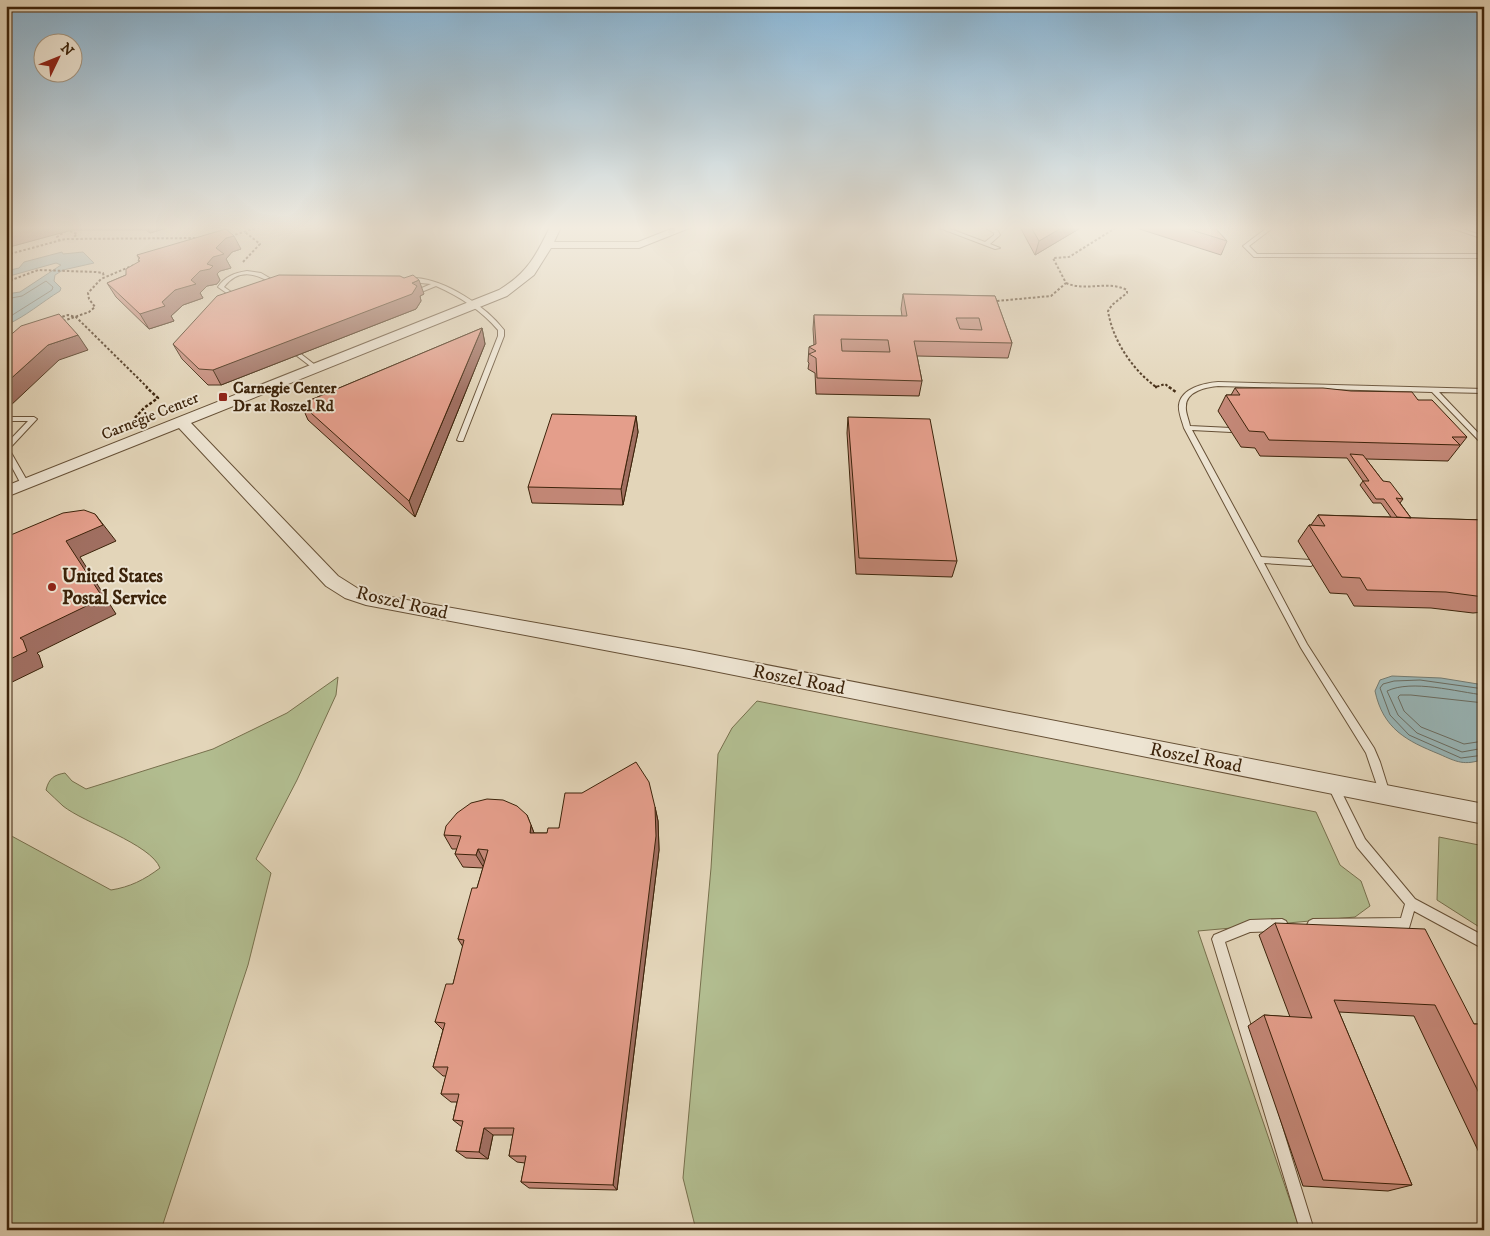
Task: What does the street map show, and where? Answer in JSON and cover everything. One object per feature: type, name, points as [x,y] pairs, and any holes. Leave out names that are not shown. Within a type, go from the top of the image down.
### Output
[{"type":"street","name":"Carnegie Center","points":[[6,492],[472,306],[503,293],[517,285]]},
{"type":"street","name":"Roszel Road","points":[[181,422],[332,581],[351,592],[372,600],[690,658],[1484,814]]},
{"type":"lane","points":[[222,285],[221,287],[232,298],[243,294]]},
{"type":"lane","points":[[278,285],[278,292]]},
{"type":"lane","points":[[407,296],[435,285]]},
{"type":"lane","points":[[438,285],[496,323],[501,330],[501,336],[461,440]]},
{"type":"lane","points":[[299,354],[316,368]]},
{"type":"lane","points":[[1385,794],[1370,751],[1304,646],[1187,428],[1182,413],[1183,401],[1191,392],[1210,385],[1484,391]]},
{"type":"lane","points":[[1435,391],[1484,443]]},
{"type":"lane","points":[[6,419],[34,419],[6,449],[25,484]]},
{"type":"lane","points":[[1187,428],[1231,430]]},
{"type":"lane","points":[[1257,560],[1311,563]]},
{"type":"lane","points":[[1332,784],[1360,843],[1411,902],[1484,942]]},
{"type":"lane","points":[[1307,1230],[1218,939],[1250,926],[1405,924],[1411,902]]},
{"type":"path","points":[[62,322],[96,306],[89,299],[88,293],[96,285]]},
{"type":"path","points":[[997,301],[1046,298],[1064,285]]},
{"type":"path","points":[[1071,285],[1079,287],[1106,285]]},
{"type":"path","points":[[1115,285],[1127,290],[1128,293],[1112,305],[1108,311],[1108,318],[1130,361],[1146,381],[1156,387],[1165,384],[1176,392],[1184,389]]},
{"type":"path","points":[[51,320],[68,315],[76,317],[158,398],[144,408],[134,419],[138,431],[144,437]]},
{"type":"green space","points":[[338,677],[336,695],[297,780],[256,859],[271,873],[248,965],[161,1230],[6,1230],[6,833],[111,890],[137,882],[160,868],[154,859],[131,842],[73,813],[63,806],[46,790],[52,778],[65,773],[72,781],[86,789],[213,749],[287,713]]},
{"type":"green space","points":[[757,701],[1316,812],[1340,865],[1361,881],[1370,906],[1355,917],[1198,931],[1300,1230],[696,1230],[683,1178],[711,868],[718,754],[732,728]]},
{"type":"green space","points":[[1439,837],[1484,846],[1484,930],[1437,900]]},
{"type":"water","points":[[31,285],[58,285],[61,288],[60,291],[27,314],[6,325],[6,294],[20,292]]},
{"type":"water","points":[[1392,676],[1441,678],[1484,685],[1484,759],[1466,763],[1456,761],[1417,744],[1398,732],[1384,715],[1375,691],[1380,680]]},
{"type":"building","points":[[109,285],[194,285],[175,290],[162,302],[165,306],[140,314]]},
{"type":"building","points":[[250,285],[417,286],[412,294],[213,370],[199,369],[173,344],[217,296]]},
{"type":"building","points":[[903,294],[995,296],[1012,343],[914,341],[922,381],[817,378],[816,358],[809,354],[816,351],[809,347],[816,344],[814,315],[907,316]],"holes":[[[956,318],[979,318],[982,330],[960,329]],[[841,339],[888,340],[890,352],[842,351]]]},
{"type":"building","points":[[59,314],[78,335],[48,345],[6,383],[6,339],[21,326]]},
{"type":"building","points":[[482,328],[409,501],[301,404]]},
{"type":"building","points":[[1235,388],[1323,388],[1351,391],[1412,392],[1418,400],[1432,400],[1467,437],[1452,437],[1460,445],[1269,440],[1264,432],[1249,431],[1226,395],[1240,395]]},
{"type":"building","points":[[552,414],[636,416],[621,489],[528,487]]},
{"type":"building","points":[[848,417],[930,419],[957,561],[859,558]]},
{"type":"building","points":[[1350,454],[1363,455],[1383,481],[1390,482],[1403,499],[1396,498],[1411,518],[1397,517],[1384,499],[1376,499],[1363,481],[1369,481]]},
{"type":"building","name":"United States Postal Service","points":[[84,510],[95,514],[103,525],[66,541],[103,598],[20,638],[23,640],[27,651],[6,661],[6,537],[63,513]]},
{"type":"building","points":[[1318,515],[1484,520],[1484,597],[1446,592],[1367,590],[1360,578],[1342,577],[1309,525],[1325,526]]},
{"type":"building","points":[[636,762],[649,782],[655,807],[656,836],[613,1185],[521,1182],[526,1156],[509,1156],[514,1128],[484,1128],[479,1152],[456,1151],[463,1121],[453,1120],[459,1094],[441,1094],[448,1067],[433,1067],[445,1023],[435,1022],[446,984],[453,984],[464,940],[458,939],[472,888],[477,888],[488,850],[478,849],[476,855],[455,854],[461,836],[444,835],[446,826],[457,813],[471,803],[487,799],[503,800],[517,806],[527,815],[531,825],[530,833],[547,833],[548,828],[559,828],[565,793],[582,793]]},
{"type":"building","points":[[1275,923],[1425,929],[1474,1024],[1484,1024],[1484,1103],[1435,1005],[1334,1000],[1412,1185],[1323,1180],[1264,1015],[1312,1018]]},
{"type":"place","name":"Carnegie Center Dr at Roszel Rd","points":[[223,397]]},
{"type":"place","name":"United States Postal Service","points":[[52,587]]}]
